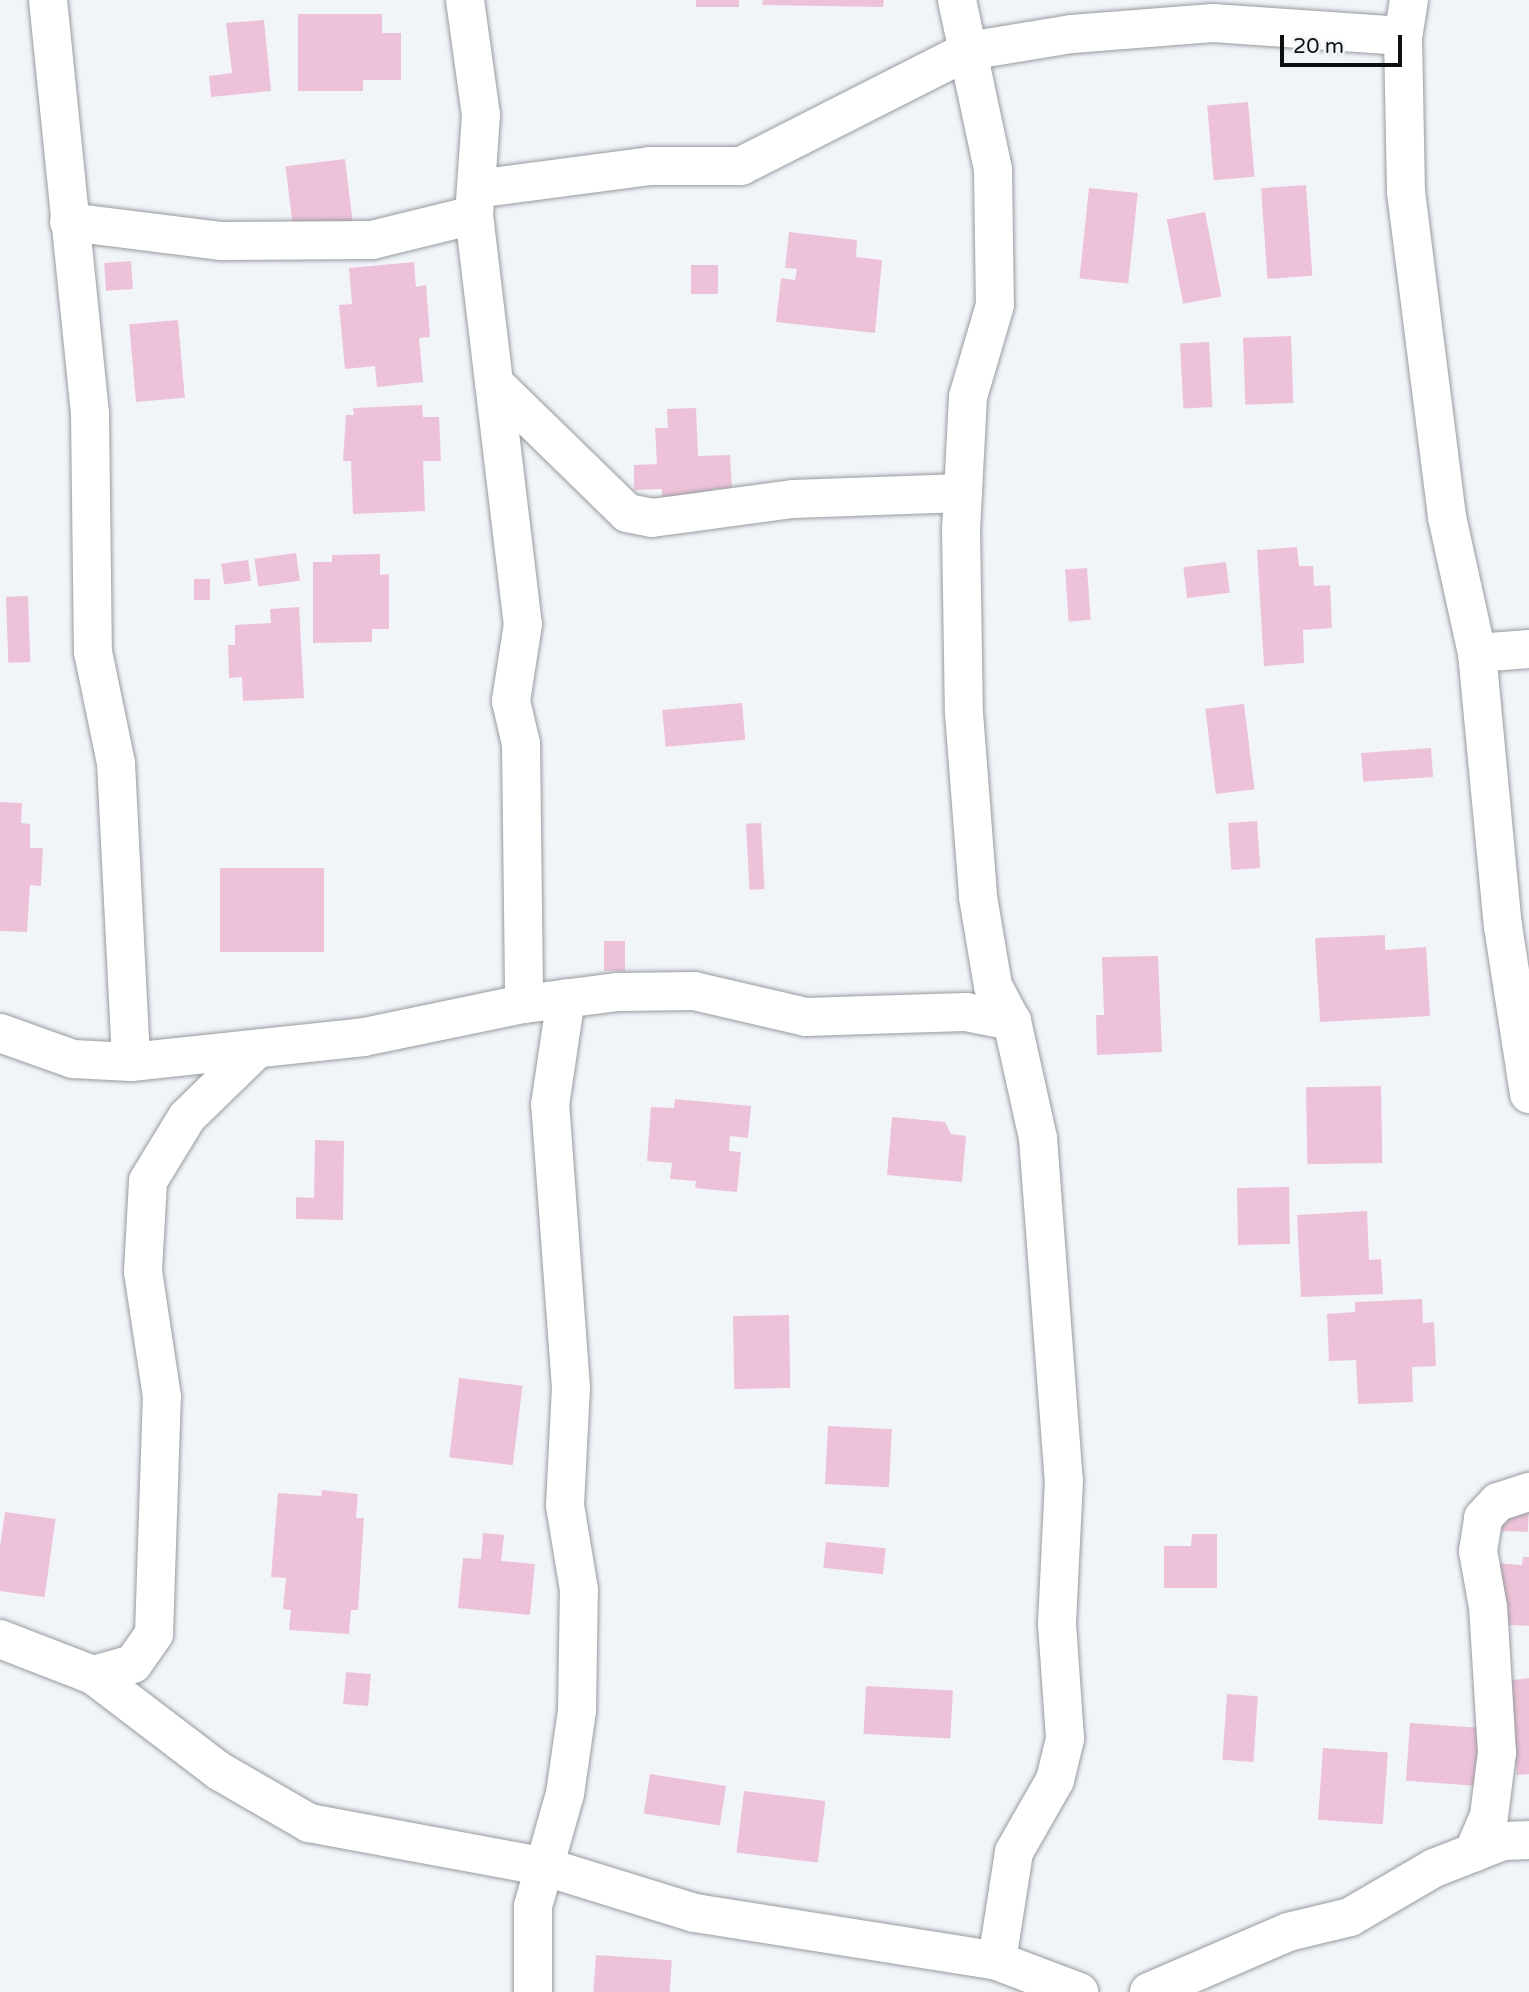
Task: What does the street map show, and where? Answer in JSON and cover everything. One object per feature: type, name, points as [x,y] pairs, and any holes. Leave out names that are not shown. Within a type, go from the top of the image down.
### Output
[{"type":"street","points":[[48,0],[90,414],[93,652],[116,763],[131,1062]]},
{"type":"street","points":[[465,0],[481,115],[475,202],[523,624],[511,701],[521,744],[524,1004]]},
{"type":"street","points":[[957,0],[993,169],[995,305],[968,397],[963,493],[964,713],[978,897],[993,986],[1012,1021],[1038,1138],[1055,1327],[1064,1480],[1057,1624],[1065,1739],[1055,1780],[1014,1852],[997,1961]]},
{"type":"street","points":[[69,222],[222,241],[372,240],[475,202],[649,166],[741,166],[968,51],[1072,34],[1213,23],[1406,18],[1406,192],[1447,517],[1477,653],[1487,794],[1529,1094]]},
{"type":"street","points":[[495,383],[627,513],[652,518],[793,499],[963,493]]},
{"type":"street","points":[[1477,653],[1529,649]]},
{"type":"street","points":[[0,1033],[72,1059],[131,1062],[364,1037],[566,998],[694,991],[806,1017],[966,1012],[1012,1021]]},
{"type":"street","points":[[533,1992],[533,1906],[565,1794],[578,1684],[579,1590],[565,1506],[571,1388],[550,1105],[566,998]]},
{"type":"street","points":[[93,1675],[133,1664],[154,1634],[162,1397],[143,1271],[148,1181],[187,1117],[257,1049]]},
{"type":"street","points":[[1473,1853],[1489,1816],[1497,1753],[1488,1607],[1478,1551],[1483,1518],[1498,1502],[1529,1492]]},
{"type":"street","points":[[0,1639],[93,1675],[219,1771],[309,1823],[546,1867],[695,1913],[997,1961],[1079,1992]]},
{"type":"street","points":[[1149,1992],[1288,1932],[1350,1917],[1434,1868],[1503,1841],[1529,1840]]},
{"type":"building","points":[[696,0],[739,0],[739,7],[696,7]]},
{"type":"building","points":[[763,0],[884,0],[883,7],[762,5]]},
{"type":"building","points":[[298,14],[382,14],[382,33],[401,33],[401,80],[363,80],[363,91],[298,91]]},
{"type":"building","points":[[264,20],[271,91],[211,97],[209,76],[232,73],[226,23]]},
{"type":"building","points":[[1248,102],[1255,177],[1214,180],[1207,106]]},
{"type":"building","points":[[345,159],[354,228],[294,236],[285,166]]},
{"type":"building","points":[[1306,185],[1312,276],[1267,279],[1261,188]]},
{"type":"building","points":[[1089,188],[1138,193],[1128,284],[1079,279]]},
{"type":"building","points":[[1205,212],[1221,296],[1183,304],[1167,219]]},
{"type":"building","points":[[789,232],[857,240],[856,257],[882,260],[875,333],[776,322],[781,278],[795,280],[797,269],[785,268]]},
{"type":"building","points":[[131,261],[133,289],[106,291],[104,263]]},
{"type":"building","points":[[414,262],[416,287],[426,285],[430,337],[419,338],[423,382],[377,387],[375,366],[345,369],[339,305],[352,304],[349,268]]},
{"type":"building","points":[[691,265],[718,265],[718,294],[691,294]]},
{"type":"building","points":[[178,320],[185,398],[136,402],[129,324]]},
{"type":"building","points":[[1291,336],[1293,403],[1245,405],[1243,338]]},
{"type":"building","points":[[1209,342],[1212,407],[1183,408],[1180,344]]},
{"type":"building","points":[[422,405],[423,417],[439,417],[441,461],[423,461],[425,511],[353,514],[351,461],[343,461],[346,415],[354,415],[353,408]]},
{"type":"building","points":[[696,408],[698,456],[730,455],[732,488],[712,489],[713,499],[662,502],[662,489],[634,490],[634,465],[657,464],[655,428],[668,428],[667,409]]},
{"type":"building","points":[[1297,547],[1299,566],[1313,566],[1314,586],[1330,585],[1332,628],[1303,630],[1304,663],[1264,666],[1257,550]]},
{"type":"building","points":[[296,553],[300,581],[258,587],[254,559]]},
{"type":"building","points":[[380,554],[380,575],[389,574],[389,629],[372,629],[372,642],[313,643],[313,562],[332,562],[332,555]]},
{"type":"building","points":[[248,560],[251,581],[224,585],[221,564]]},
{"type":"building","points":[[1226,562],[1230,593],[1187,598],[1183,567]]},
{"type":"building","points":[[1087,568],[1091,620],[1069,621],[1065,570]]},
{"type":"building","points":[[194,579],[210,579],[210,600],[194,600]]},
{"type":"building","points":[[28,596],[30,662],[8,663],[6,597]]},
{"type":"building","points":[[299,607],[304,698],[243,701],[242,677],[229,678],[228,645],[235,645],[235,625],[271,623],[270,609]]},
{"type":"building","points":[[742,703],[745,740],[666,747],[662,710]]},
{"type":"building","points":[[1244,704],[1254,789],[1216,794],[1205,709]]},
{"type":"building","points":[[1431,748],[1433,777],[1363,782],[1361,753]]},
{"type":"building","points":[[0,802],[22,803],[21,823],[30,824],[30,848],[43,848],[41,886],[30,885],[27,932],[0,931]]},
{"type":"building","points":[[1257,821],[1260,868],[1231,870],[1228,823]]},
{"type":"building","points":[[761,823],[764,889],[749,890],[746,824]]},
{"type":"building","points":[[220,868],[324,868],[324,952],[220,952]]},
{"type":"building","points":[[1385,935],[1385,950],[1426,947],[1430,1016],[1320,1022],[1315,938]]},
{"type":"building","points":[[604,941],[625,941],[625,971],[604,971]]},
{"type":"building","points":[[1158,956],[1162,1052],[1097,1055],[1096,1015],[1104,1015],[1102,957]]},
{"type":"building","points":[[1381,1086],[1382,1163],[1307,1164],[1306,1087]]},
{"type":"building","points":[[675,1099],[751,1106],[748,1138],[730,1136],[729,1151],[741,1152],[737,1192],[695,1188],[696,1181],[670,1179],[672,1163],[647,1161],[651,1107],[674,1108]]},
{"type":"building","points":[[892,1117],[945,1122],[951,1134],[966,1136],[962,1182],[887,1175]]},
{"type":"building","points":[[315,1140],[344,1141],[343,1220],[296,1219],[296,1197],[314,1198]]},
{"type":"building","points":[[1289,1187],[1290,1244],[1238,1245],[1237,1188]]},
{"type":"building","points":[[1367,1211],[1369,1260],[1381,1259],[1383,1294],[1301,1297],[1297,1215]]},
{"type":"building","points":[[1422,1299],[1423,1323],[1434,1322],[1436,1366],[1412,1367],[1413,1402],[1358,1404],[1356,1360],[1329,1361],[1327,1314],[1355,1312],[1355,1302]]},
{"type":"building","points":[[789,1315],[790,1388],[734,1389],[733,1316]]},
{"type":"building","points":[[459,1378],[523,1386],[513,1465],[449,1457]]},
{"type":"building","points":[[828,1426],[892,1429],[889,1487],[825,1484]]},
{"type":"building","points":[[322,1490],[358,1494],[356,1518],[364,1518],[358,1610],[351,1610],[349,1634],[289,1630],[291,1610],[283,1609],[286,1578],[271,1577],[278,1493],[321,1496]]},
{"type":"building","points":[[1503,1501],[1529,1502],[1528,1532],[1502,1531]]},
{"type":"building","points":[[5,1512],[56,1519],[45,1597],[0,1591],[0,1548]]},
{"type":"building","points":[[483,1533],[504,1535],[501,1561],[535,1564],[530,1615],[458,1608],[463,1558],[481,1559]]},
{"type":"building","points":[[1192,1534],[1217,1534],[1217,1588],[1164,1588],[1164,1546],[1191,1546]]},
{"type":"building","points":[[826,1542],[886,1548],[883,1574],[823,1568]]},
{"type":"building","points":[[1523,1557],[1529,1557],[1529,1626],[1491,1624],[1495,1563],[1522,1565]]},
{"type":"building","points":[[346,1672],[371,1674],[368,1706],[343,1704]]},
{"type":"building","points":[[1529,1678],[1529,1774],[1517,1775],[1505,1681]]},
{"type":"building","points":[[866,1686],[953,1691],[950,1738],[863,1734]]},
{"type":"building","points":[[1227,1694],[1258,1696],[1253,1762],[1222,1760]]},
{"type":"building","points":[[1410,1723],[1486,1728],[1482,1786],[1406,1781]]},
{"type":"building","points":[[1323,1748],[1388,1753],[1383,1824],[1318,1820]]},
{"type":"building","points":[[650,1774],[726,1786],[720,1826],[644,1814]]},
{"type":"building","points":[[744,1791],[825,1801],[818,1863],[736,1853]]},
{"type":"building","points":[[596,1955],[672,1960],[670,1992],[593,1992]]}]
